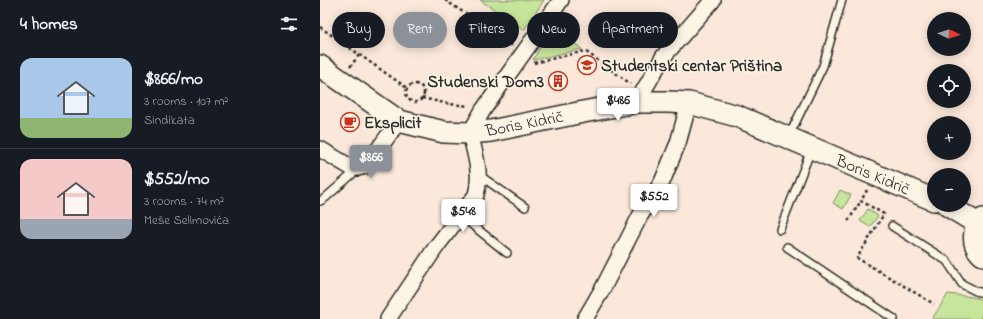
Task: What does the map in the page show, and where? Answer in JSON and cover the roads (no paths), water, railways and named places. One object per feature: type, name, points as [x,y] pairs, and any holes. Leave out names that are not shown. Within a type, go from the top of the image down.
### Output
[{"type":"main road","name":"Boris Kidrič","points":[[320,66],[399,121],[444,132],[470,133],[512,128],[640,97],[668,102],[689,103],[737,116],[927,197]]},
{"type":"main road","points":[[961,212],[980,222],[975,230],[974,242],[976,247],[983,255]]},
{"type":"street","points":[[388,319],[436,247],[476,195],[479,186],[479,175],[470,133],[483,110],[561,0]]},
{"type":"street","points":[[640,97],[663,57],[713,0]]},
{"type":"street","points":[[585,319],[603,288],[640,216],[662,182],[678,143],[689,103]]},
{"type":"street","points":[[320,149],[352,168],[366,166],[399,121]]},
{"type":"lane","points":[[788,138],[823,66],[842,0]]},
{"type":"lane","points":[[780,229],[812,148]]},
{"type":"lane","points":[[320,201],[358,168]]},
{"type":"lane","points":[[479,175],[525,207]]},
{"type":"lane","points":[[460,215],[507,253]]},
{"type":"lane","points":[[892,226],[947,261],[962,284],[978,292],[983,292]]},
{"type":"lane","points":[[787,247],[894,319]]},
{"type":"place","name":"Studentski centar Priština","points":[[587,65]]},
{"type":"place","name":"Studenski Dom3","points":[[558,81]]},
{"type":"place","name":"Eksplicit","points":[[350,122]]}]
